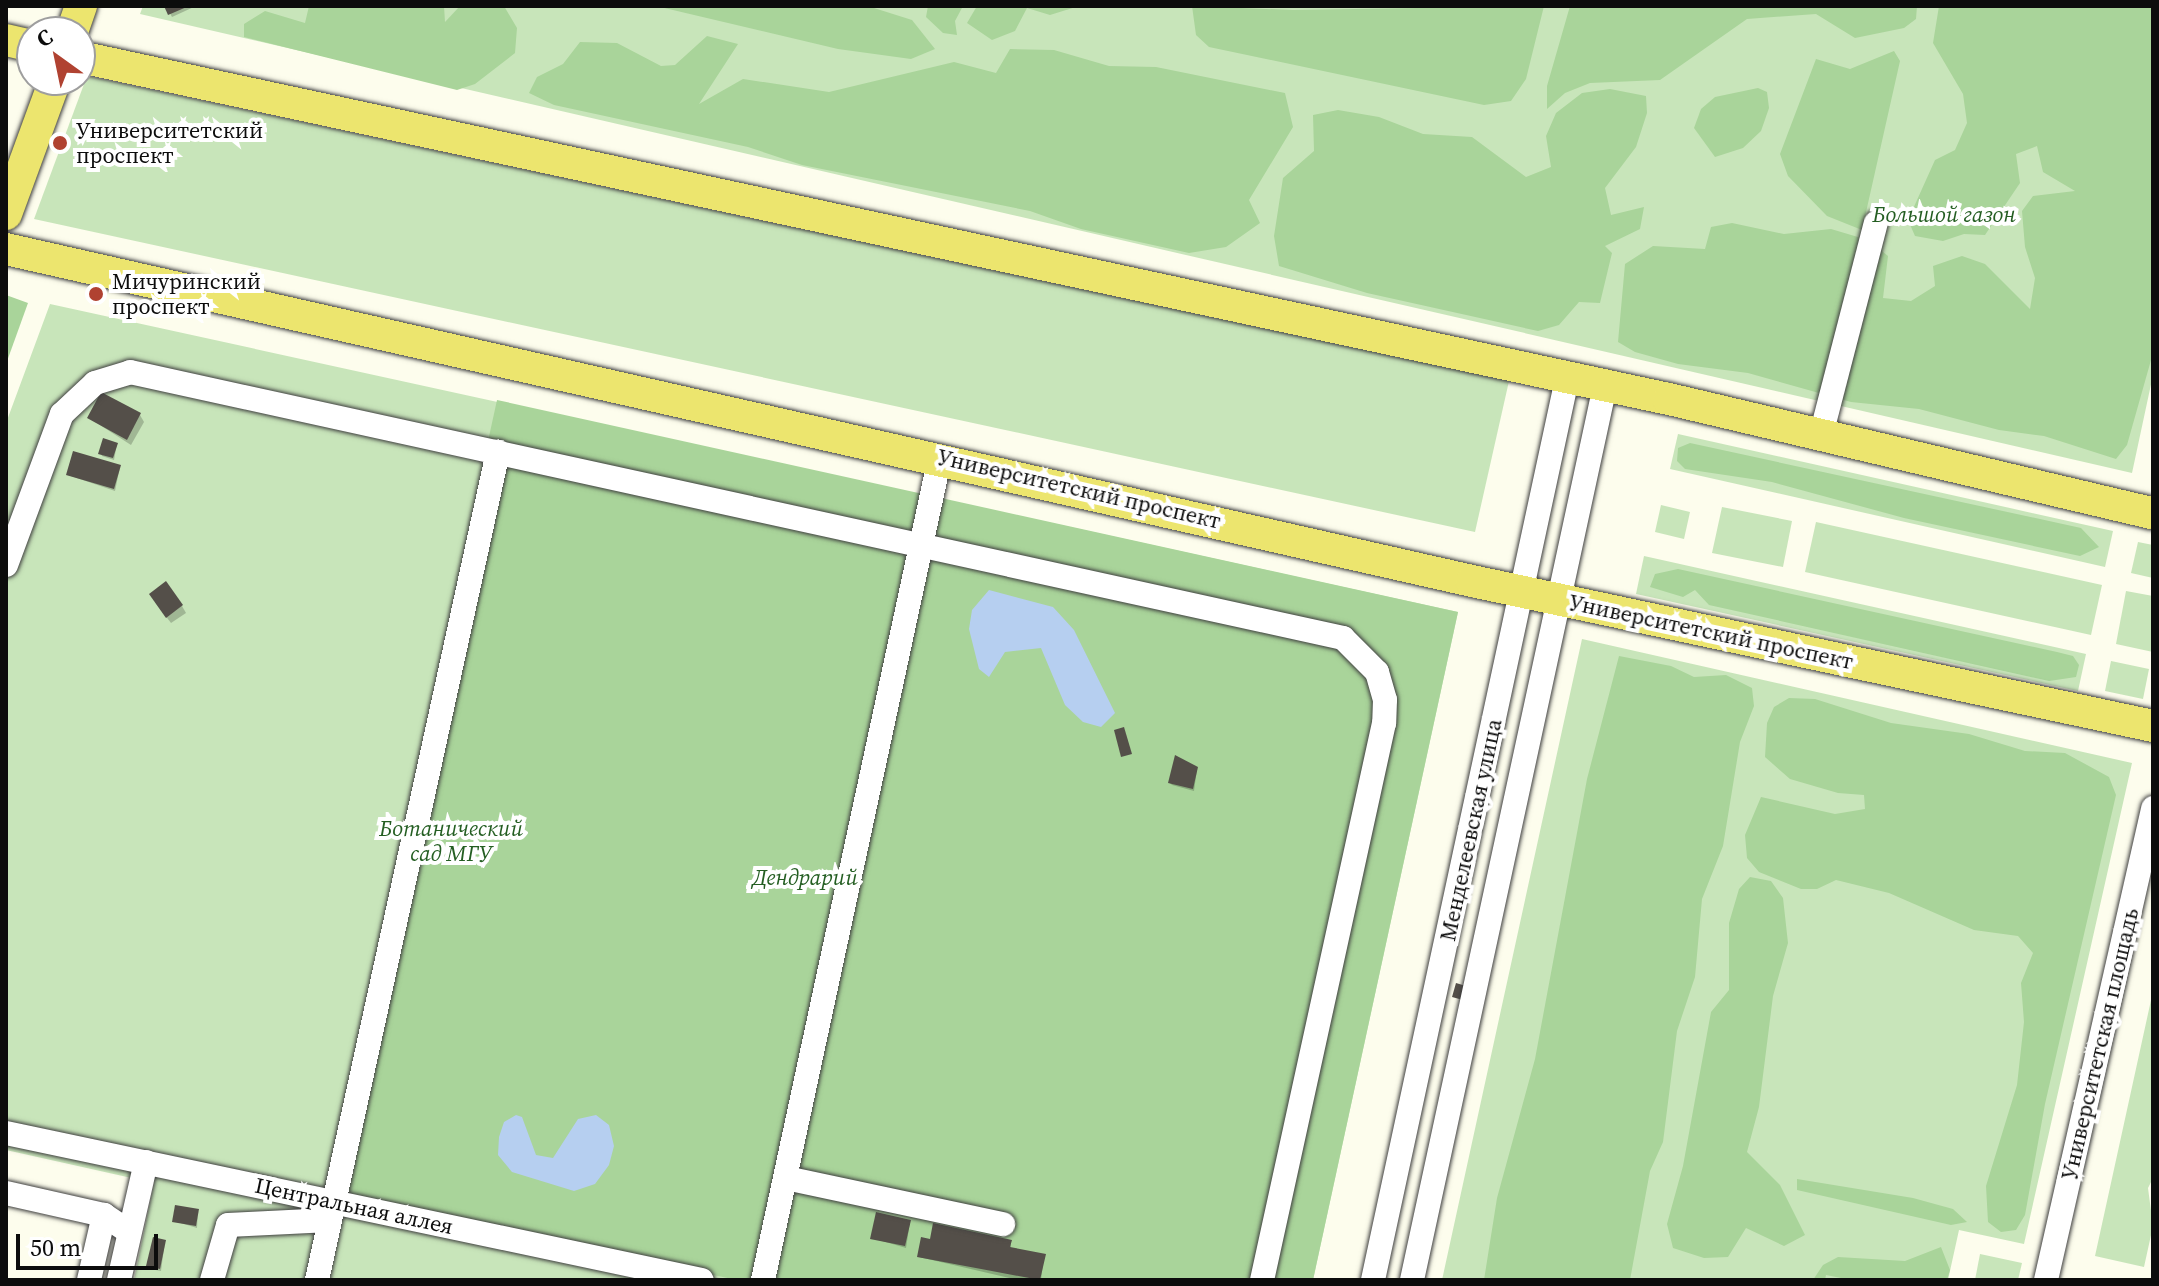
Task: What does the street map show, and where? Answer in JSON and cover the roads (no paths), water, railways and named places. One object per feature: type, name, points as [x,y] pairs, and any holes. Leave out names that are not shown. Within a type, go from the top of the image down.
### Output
[{"type":"main road","points":[[96,60],[1605,386],[2153,513]]},
{"type":"main road","points":[[6,214],[49,96]]},
{"type":"main road","name":"Университетский проспект","points":[[6,249],[940,457],[1523,592],[2153,726]]},
{"type":"street","points":[[1821,435],[1876,223]]},
{"type":"street","points":[[6,565],[62,414],[95,383],[130,372],[1326,631],[1359,650],[1377,672],[1385,700],[1384,723],[1262,1280]]},
{"type":"street","name":"Менделеевская улица","points":[[1373,1280],[1567,379]]},
{"type":"street","name":"Менделеевская улица","points":[[1412,1280],[1605,386]]},
{"type":"street","points":[[317,1280],[498,452]]},
{"type":"street","points":[[763,1280],[924,544],[940,457]]},
{"type":"street","name":"Университетская площадь","points":[[2046,1280],[2153,808]]},
{"type":"street","points":[[1448,936],[1451,949],[1462,958],[1477,955],[1485,943]]},
{"type":"street","name":"Центральная аллея","points":[[6,1133],[146,1162],[332,1211],[702,1280]]},
{"type":"street","points":[[119,1280],[146,1162]]},
{"type":"street","points":[[786,1178],[1003,1224]]},
{"type":"street","points":[[6,1193],[104,1215],[129,1232]]},
{"type":"street","points":[[212,1280],[228,1225],[332,1211]]},
{"type":"street","points":[[89,1280],[104,1215]]},
{"type":"water","points":[[989,590],[1053,607],[1074,630],[1115,713],[1101,727],[1083,722],[1065,705],[1041,648],[1005,652],[989,677],[979,669],[969,629],[972,610]]},
{"type":"water","points":[[516,1115],[522,1117],[536,1155],[553,1158],[578,1119],[596,1115],[609,1125],[614,1146],[609,1165],[595,1184],[574,1191],[512,1172],[498,1155],[499,1137],[504,1122]]},
{"type":"place","name":"Университетский проспект","points":[[60,143]]},
{"type":"place","name":"Мичуринский проспект","points":[[96,294]]},
{"type":"park label","name":"Большой газон","points":[[1944,215]]},
{"type":"park label","name":"Ботанический сад МГУ","points":[[451,840]]},
{"type":"park label","name":"Дендрарий","points":[[805,878]]}]
